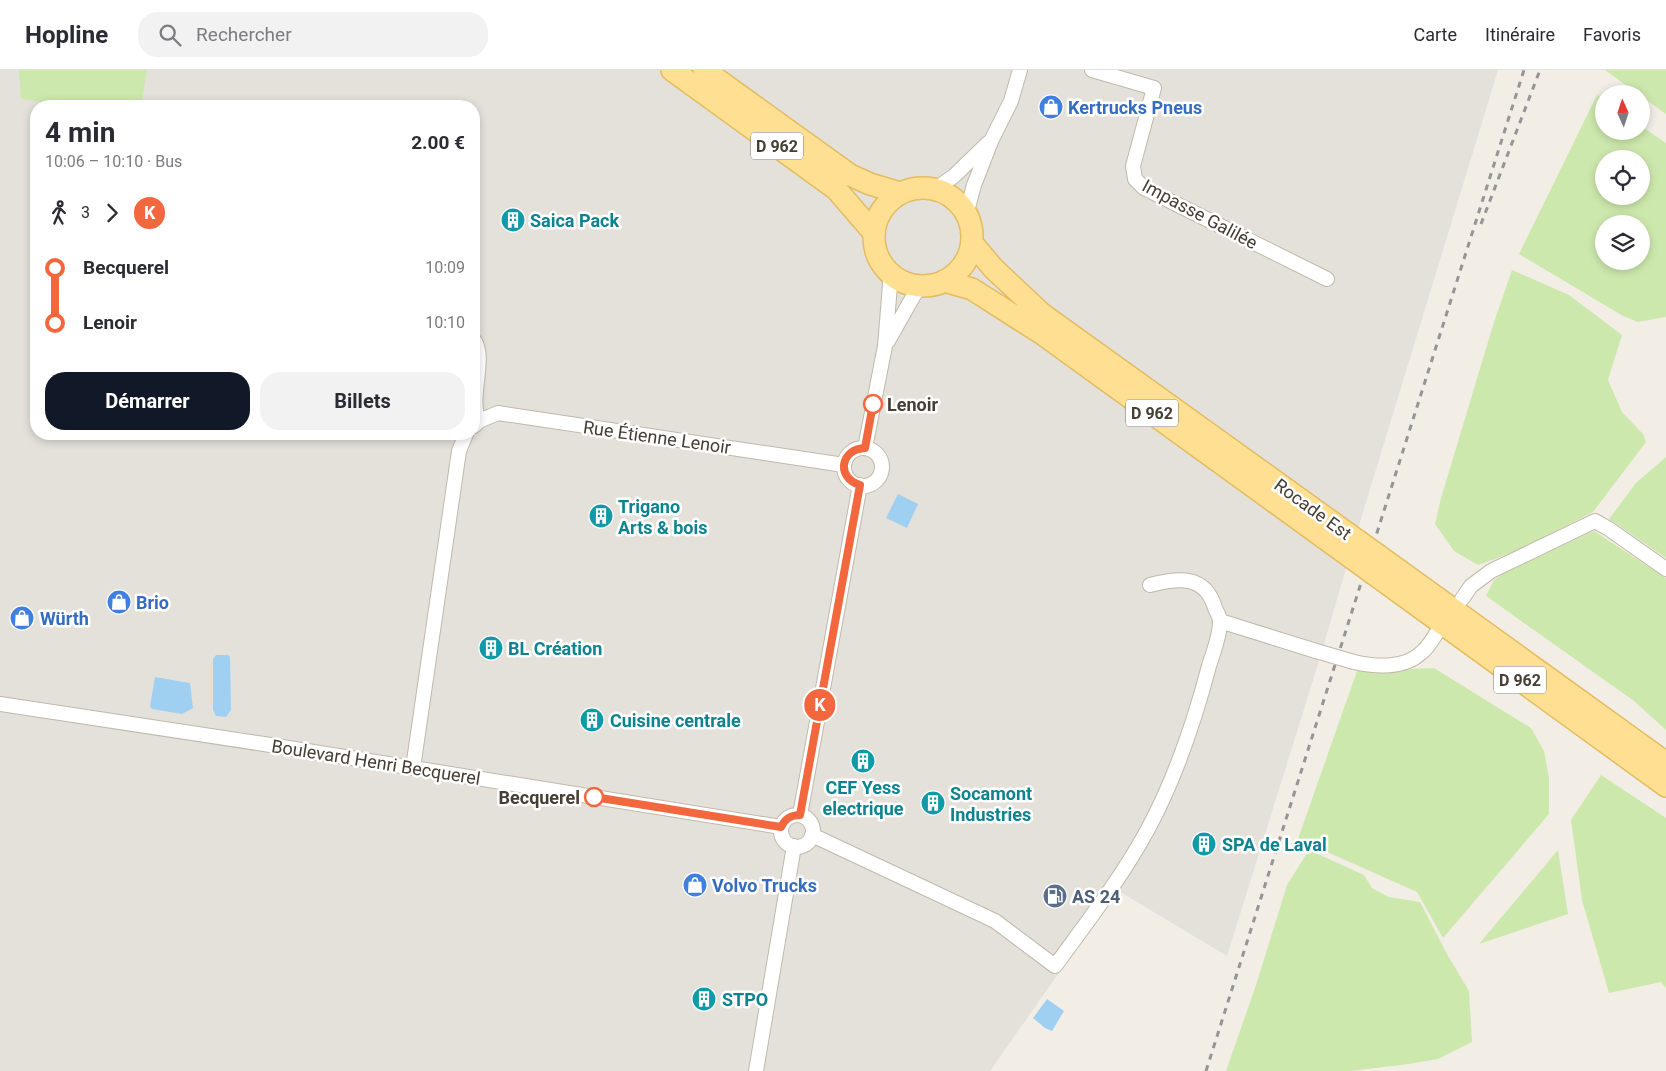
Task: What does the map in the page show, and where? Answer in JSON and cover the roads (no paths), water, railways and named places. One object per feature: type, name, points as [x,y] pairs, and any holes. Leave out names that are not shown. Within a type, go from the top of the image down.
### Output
[{"type":"main road","name":"D 962","points":[[672,70],[836,189],[874,233]]},
{"type":"main road","name":"D 962","points":[[704,70],[850,175],[870,184],[900,193]]},
{"type":"main road","points":[[927,188],[941,191],[953,198],[964,210],[971,226],[972,243],[967,258],[958,272],[944,281],[921,286],[902,282],[880,262],[875,248],[874,233],[878,217],[887,203],[900,193],[913,189],[927,188]]},
{"type":"main road","name":"Rocade Est","points":[[972,243],[992,268],[1042,314],[1355,550],[1666,763]]},
{"type":"main road","name":"D 962","points":[[944,281],[972,289],[1044,335],[1355,550]]},
{"type":"main road","name":"Rocade Est","points":[[1377,565],[1666,786]]},
{"type":"street","points":[[966,215],[974,185],[1011,100],[1020,70]]},
{"type":"street","name":"Impasse Galilée","points":[[1092,70],[1154,88],[1133,166],[1135,179],[1144,188],[1327,279]]},
{"type":"street","points":[[934,190],[954,176],[992,140]]},
{"type":"street","points":[[865,448],[885,346],[890,273]]},
{"type":"street","points":[[885,346],[921,286]]},
{"type":"street","name":"Rue Étienne Lenoir","points":[[480,421],[498,413],[844,465]]},
{"type":"street","points":[[413,768],[459,451],[464,440]]},
{"type":"street","points":[[865,448],[879,457],[882,469],[872,484],[860,485],[846,476],[844,465],[846,459],[854,450],[865,448]]},
{"type":"street","points":[[800,815],[860,485]]},
{"type":"street","points":[[1462,599],[1471,586],[1491,571],[1595,521],[1666,569]]},
{"type":"street","points":[[812,835],[995,921],[1055,966],[1114,885],[1148,829],[1173,780],[1195,720],[1220,621],[1209,593],[1197,584],[1184,579],[1150,585]]},
{"type":"street","points":[[1220,621],[1354,662],[1378,666],[1408,662],[1422,654],[1438,631]]},
{"type":"street","name":"Boulevard Henri Becquerel","points":[[0,704],[781,827]]},
{"type":"street","points":[[800,815],[812,824],[812,835],[803,845],[794,846],[782,837],[781,827],[786,819],[800,815]]},
{"type":"street","points":[[756,1071],[794,846]]},
{"type":"water","points":[[898,494],[918,504],[907,528],[886,518]]},
{"type":"water","points":[[216,655],[228,655],[230,657],[231,710],[226,717],[216,716],[213,710],[213,659]]},
{"type":"water","points":[[155,677],[190,683],[193,708],[182,714],[152,709],[150,706]]},
{"type":"water","points":[[1047,999],[1064,1011],[1052,1031],[1033,1018]]},
{"type":"railway","points":[[1206,1071],[1524,70]]},
{"type":"railway","points":[[1481,224],[1540,70]]},
{"type":"place","name":"Kertrucks Pneus","points":[[1051,107]]},
{"type":"place","name":"Saica Pack","points":[[513,220]]},
{"type":"place","name":"Lenoir","points":[[873,404]]},
{"type":"place","name":"Trigano Arts & bois","points":[[601,516]]},
{"type":"place","name":"Brio","points":[[119,602]]},
{"type":"place","name":"Würth","points":[[22,618]]},
{"type":"place","name":"BL Création","points":[[491,648]]},
{"type":"place","name":"Cuisine centrale","points":[[592,720]]},
{"type":"place","name":"CEF Yess electrique","points":[[863,761]]},
{"type":"place","name":"Becquerel","points":[[594,797]]},
{"type":"place","name":"Socamont Industries","points":[[933,803]]},
{"type":"place","name":"SPA de Laval","points":[[1204,844]]},
{"type":"place","name":"Volvo Trucks","points":[[695,885]]},
{"type":"place","name":"AS 24","points":[[1055,896]]},
{"type":"place","name":"STPO","points":[[704,999]]}]
